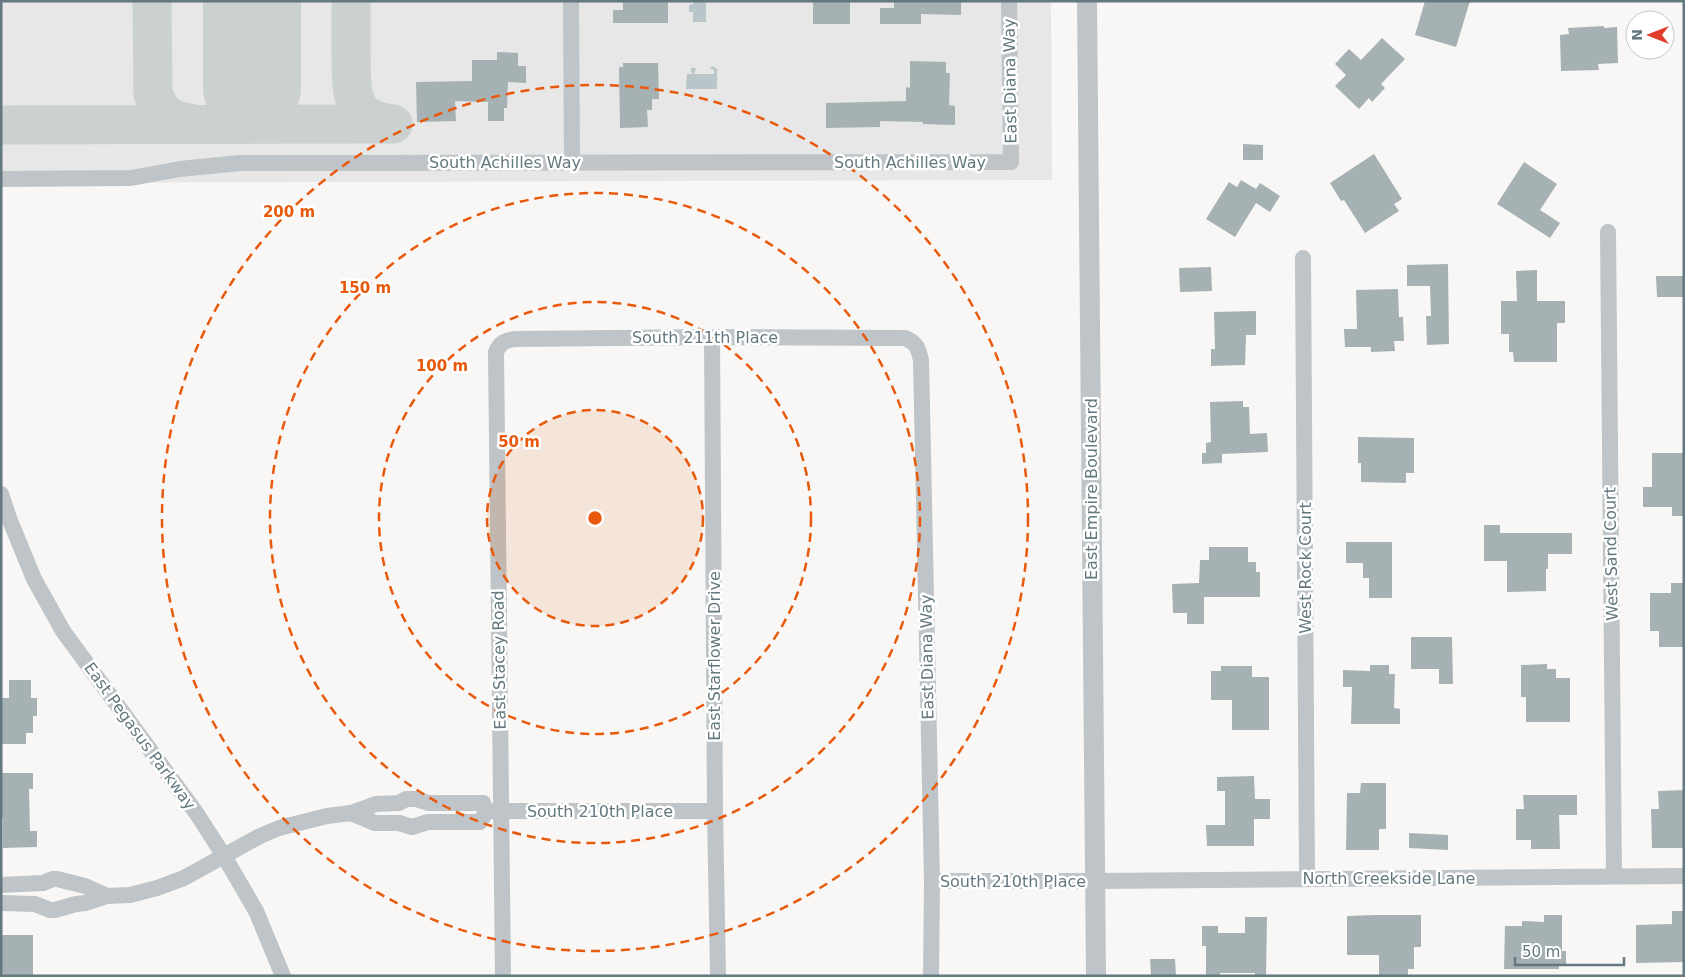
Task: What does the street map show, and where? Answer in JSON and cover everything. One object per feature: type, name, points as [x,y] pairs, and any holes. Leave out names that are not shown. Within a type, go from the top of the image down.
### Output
[{"type":"street","points":[[571,1],[572,162]]},
{"type":"street","name":"East Diana Way","points":[[1009,1],[1011,162]]},
{"type":"street","name":"East Empire Boulevard","points":[[1087,1],[1096,976]]},
{"type":"street","name":"South Achilles Way","points":[[1,179],[131,178],[180,169],[240,163],[1011,162]]},
{"type":"street","name":"West Sand Court","points":[[1608,232],[1614,876]]},
{"type":"street","name":"West Rock Court","points":[[1303,258],[1307,878]]},
{"type":"street","name":"South 211th Place","points":[[499,345],[506,340],[516,339],[712,337],[905,338],[913,341]]},
{"type":"street","name":"East Starflower Drive","points":[[712,337],[718,976]]},
{"type":"street","name":"East Diana Way","points":[[913,341],[919,349],[921,360],[932,881],[931,976]]},
{"type":"street","name":"East Stacey Road","points":[[499,345],[496,352],[493,811],[503,976]]},
{"type":"street","name":"East Pegasus Parkway","points":[[1,494],[34,578],[64,631],[197,814],[224,856],[256,911],[283,976]]},
{"type":"street","name":"South 210th Place","points":[[1,904],[35,904],[55,910],[107,896],[130,894],[157,888],[184,878],[260,836],[279,828],[326,816],[350,813],[376,804],[416,799],[428,802],[484,802],[493,811]]},
{"type":"street","points":[[428,802],[428,822]]},
{"type":"street","name":"South 210th Place","points":[[350,813],[376,823],[400,823],[412,827],[428,822],[480,822],[493,811],[715,811]]},
{"type":"street","name":"North Creekside Lane","points":[[1094,881],[1684,876]]},
{"type":"street","name":"South 210th Place","points":[[1,885],[43,883],[57,879],[85,886],[107,896]]},
{"type":"street","name":"South 210th Place","points":[[932,881],[1094,881]]},
{"type":"street","points":[[43,883],[43,906]]},
{"type":"shaded area","points":[[1,1],[1051,1],[1052,180],[1,183]]},
{"type":"shaded area","points":[[693,1],[706,1],[706,22],[693,22],[693,12],[689,12],[689,5],[693,4]]},
{"type":"shaded area","points":[[712,66],[717,69],[717,89],[686,89],[687,74],[693,74],[691,68],[696,68],[694,74],[714,74],[714,70],[710,68]]},
{"type":"building","points":[[623,1],[668,1],[668,23],[613,23],[613,10],[623,10]]},
{"type":"building","points":[[894,1],[961,1],[961,15],[921,14],[921,24],[880,24],[880,8],[894,8]]},
{"type":"building","points":[[1425,1],[1470,1],[1456,47],[1415,35]]},
{"type":"building","points":[[813,2],[850,2],[850,24],[813,24]]},
{"type":"building","points":[[1604,26],[1604,28],[1617,27],[1618,63],[1598,64],[1599,70],[1561,71],[1560,35],[1569,34],[1568,28]]},
{"type":"building","points":[[1382,38],[1405,59],[1381,84],[1385,88],[1372,102],[1369,98],[1359,109],[1335,86],[1346,75],[1335,64],[1349,49],[1361,60]]},
{"type":"building","points":[[497,52],[518,53],[518,66],[526,66],[526,83],[508,82],[507,108],[504,108],[504,121],[488,121],[488,102],[455,101],[456,121],[417,122],[416,82],[472,81],[472,60],[497,60]]},
{"type":"building","points":[[910,61],[946,62],[946,73],[950,73],[949,105],[955,106],[955,125],[880,121],[880,127],[826,128],[826,103],[906,101],[906,87],[910,88]]},
{"type":"building","points":[[623,63],[658,63],[659,99],[652,99],[652,110],[647,110],[648,127],[620,128],[619,67],[623,67]]},
{"type":"building","points":[[1243,144],[1263,145],[1263,160],[1243,160]]},
{"type":"building","points":[[1374,154],[1402,199],[1394,204],[1399,211],[1365,233],[1344,200],[1341,201],[1330,183]]},
{"type":"building","points":[[1524,162],[1557,184],[1540,210],[1560,223],[1550,238],[1497,204]]},
{"type":"building","points":[[1241,180],[1256,189],[1260,183],[1280,196],[1270,212],[1256,203],[1235,237],[1206,219],[1229,182],[1237,187]]},
{"type":"building","points":[[1448,264],[1449,344],[1427,345],[1426,316],[1431,316],[1430,286],[1407,286],[1407,265]]},
{"type":"building","points":[[1211,267],[1212,291],[1180,292],[1179,268]]},
{"type":"building","points":[[1537,270],[1537,301],[1565,301],[1565,323],[1557,323],[1557,362],[1514,362],[1513,352],[1509,352],[1509,334],[1501,334],[1501,301],[1517,301],[1516,271]]},
{"type":"building","points":[[1656,276],[1684,276],[1684,297],[1657,297]]},
{"type":"building","points":[[1398,289],[1399,317],[1403,317],[1404,341],[1394,341],[1395,351],[1371,352],[1371,347],[1345,347],[1344,329],[1357,329],[1356,290]]},
{"type":"building","points":[[1256,311],[1256,335],[1246,335],[1245,365],[1211,366],[1211,349],[1215,349],[1214,312]]},
{"type":"building","points":[[1243,401],[1243,407],[1249,407],[1250,434],[1267,433],[1268,452],[1222,454],[1222,463],[1202,464],[1202,453],[1206,453],[1206,443],[1211,442],[1210,402]]},
{"type":"building","points":[[1358,437],[1414,438],[1414,473],[1406,473],[1406,483],[1361,482],[1361,463],[1358,463]]},
{"type":"building","points":[[1652,453],[1684,453],[1684,516],[1672,516],[1672,507],[1643,507],[1643,487],[1652,487]]},
{"type":"building","points":[[1484,525],[1500,525],[1500,533],[1572,533],[1572,554],[1548,554],[1546,591],[1507,592],[1507,561],[1484,561]]},
{"type":"building","points":[[1346,542],[1392,542],[1392,598],[1369,598],[1369,578],[1363,578],[1363,563],[1346,563]]},
{"type":"building","points":[[1209,547],[1248,547],[1248,562],[1256,562],[1256,572],[1260,572],[1260,597],[1204,597],[1204,624],[1187,624],[1187,613],[1173,613],[1172,584],[1199,583],[1200,560],[1209,560]]},
{"type":"building","points":[[1671,583],[1684,583],[1684,647],[1659,647],[1659,631],[1650,631],[1650,593],[1671,593]]},
{"type":"building","points":[[1411,637],[1452,637],[1453,684],[1439,684],[1439,669],[1411,669]]},
{"type":"building","points":[[1547,664],[1547,669],[1556,669],[1556,678],[1570,678],[1570,722],[1526,722],[1526,697],[1521,697],[1521,665]]},
{"type":"building","points":[[1370,665],[1389,665],[1389,674],[1395,674],[1394,708],[1400,709],[1400,724],[1351,724],[1352,687],[1343,687],[1343,670],[1370,671]]},
{"type":"building","points":[[1221,666],[1252,666],[1252,677],[1269,677],[1269,730],[1232,730],[1232,700],[1211,700],[1211,671],[1221,671]]},
{"type":"building","points":[[9,680],[31,680],[31,698],[37,698],[37,716],[33,716],[33,733],[26,733],[26,744],[1,744],[1,698],[9,698]]},
{"type":"building","points":[[1,773],[33,773],[33,789],[29,789],[30,831],[37,831],[37,847],[3,848]]},
{"type":"building","points":[[1254,776],[1255,799],[1270,799],[1270,819],[1254,819],[1254,846],[1207,846],[1206,825],[1225,825],[1225,791],[1217,791],[1217,777]]},
{"type":"building","points":[[1361,783],[1386,783],[1386,829],[1379,829],[1379,850],[1346,850],[1347,793],[1360,793]]},
{"type":"building","points":[[1684,790],[1684,848],[1652,848],[1651,809],[1659,809],[1658,791]]},
{"type":"building","points":[[1523,795],[1577,795],[1577,815],[1559,815],[1560,849],[1531,849],[1531,840],[1516,840],[1516,809],[1524,809]]},
{"type":"building","points":[[1409,833],[1448,835],[1448,850],[1409,848]]},
{"type":"building","points":[[1672,911],[1684,911],[1684,962],[1636,963],[1636,925],[1672,924]]},
{"type":"building","points":[[1421,915],[1421,947],[1414,947],[1414,969],[1408,969],[1408,976],[1379,976],[1379,955],[1347,955],[1347,916]]},
{"type":"building","points":[[1544,915],[1562,915],[1562,951],[1566,951],[1566,964],[1559,964],[1559,969],[1504,969],[1505,926],[1522,926],[1522,921],[1544,922]]},
{"type":"building","points":[[1245,917],[1267,917],[1266,976],[1255,976],[1255,973],[1220,973],[1220,976],[1206,976],[1206,946],[1202,946],[1202,926],[1218,926],[1218,933],[1245,933]]},
{"type":"building","points":[[1,935],[33,935],[33,976],[1,976]]},
{"type":"building","points":[[1150,959],[1175,959],[1176,976],[1151,976]]},
{"type":"taxiway","points":[[152,1],[153,94],[161,110],[172,119],[193,124]]},
{"type":"taxiway","points":[[351,1],[352,81],[356,102],[360,110],[368,116],[378,121],[393,124]]},
{"type":"taxiway","points":[[252,87],[257,102],[266,113],[279,120],[294,124]]},
{"type":"taxiway","points":[[1,125],[393,124]]},
{"type":"runway","points":[[252,1],[252,87]]}]
